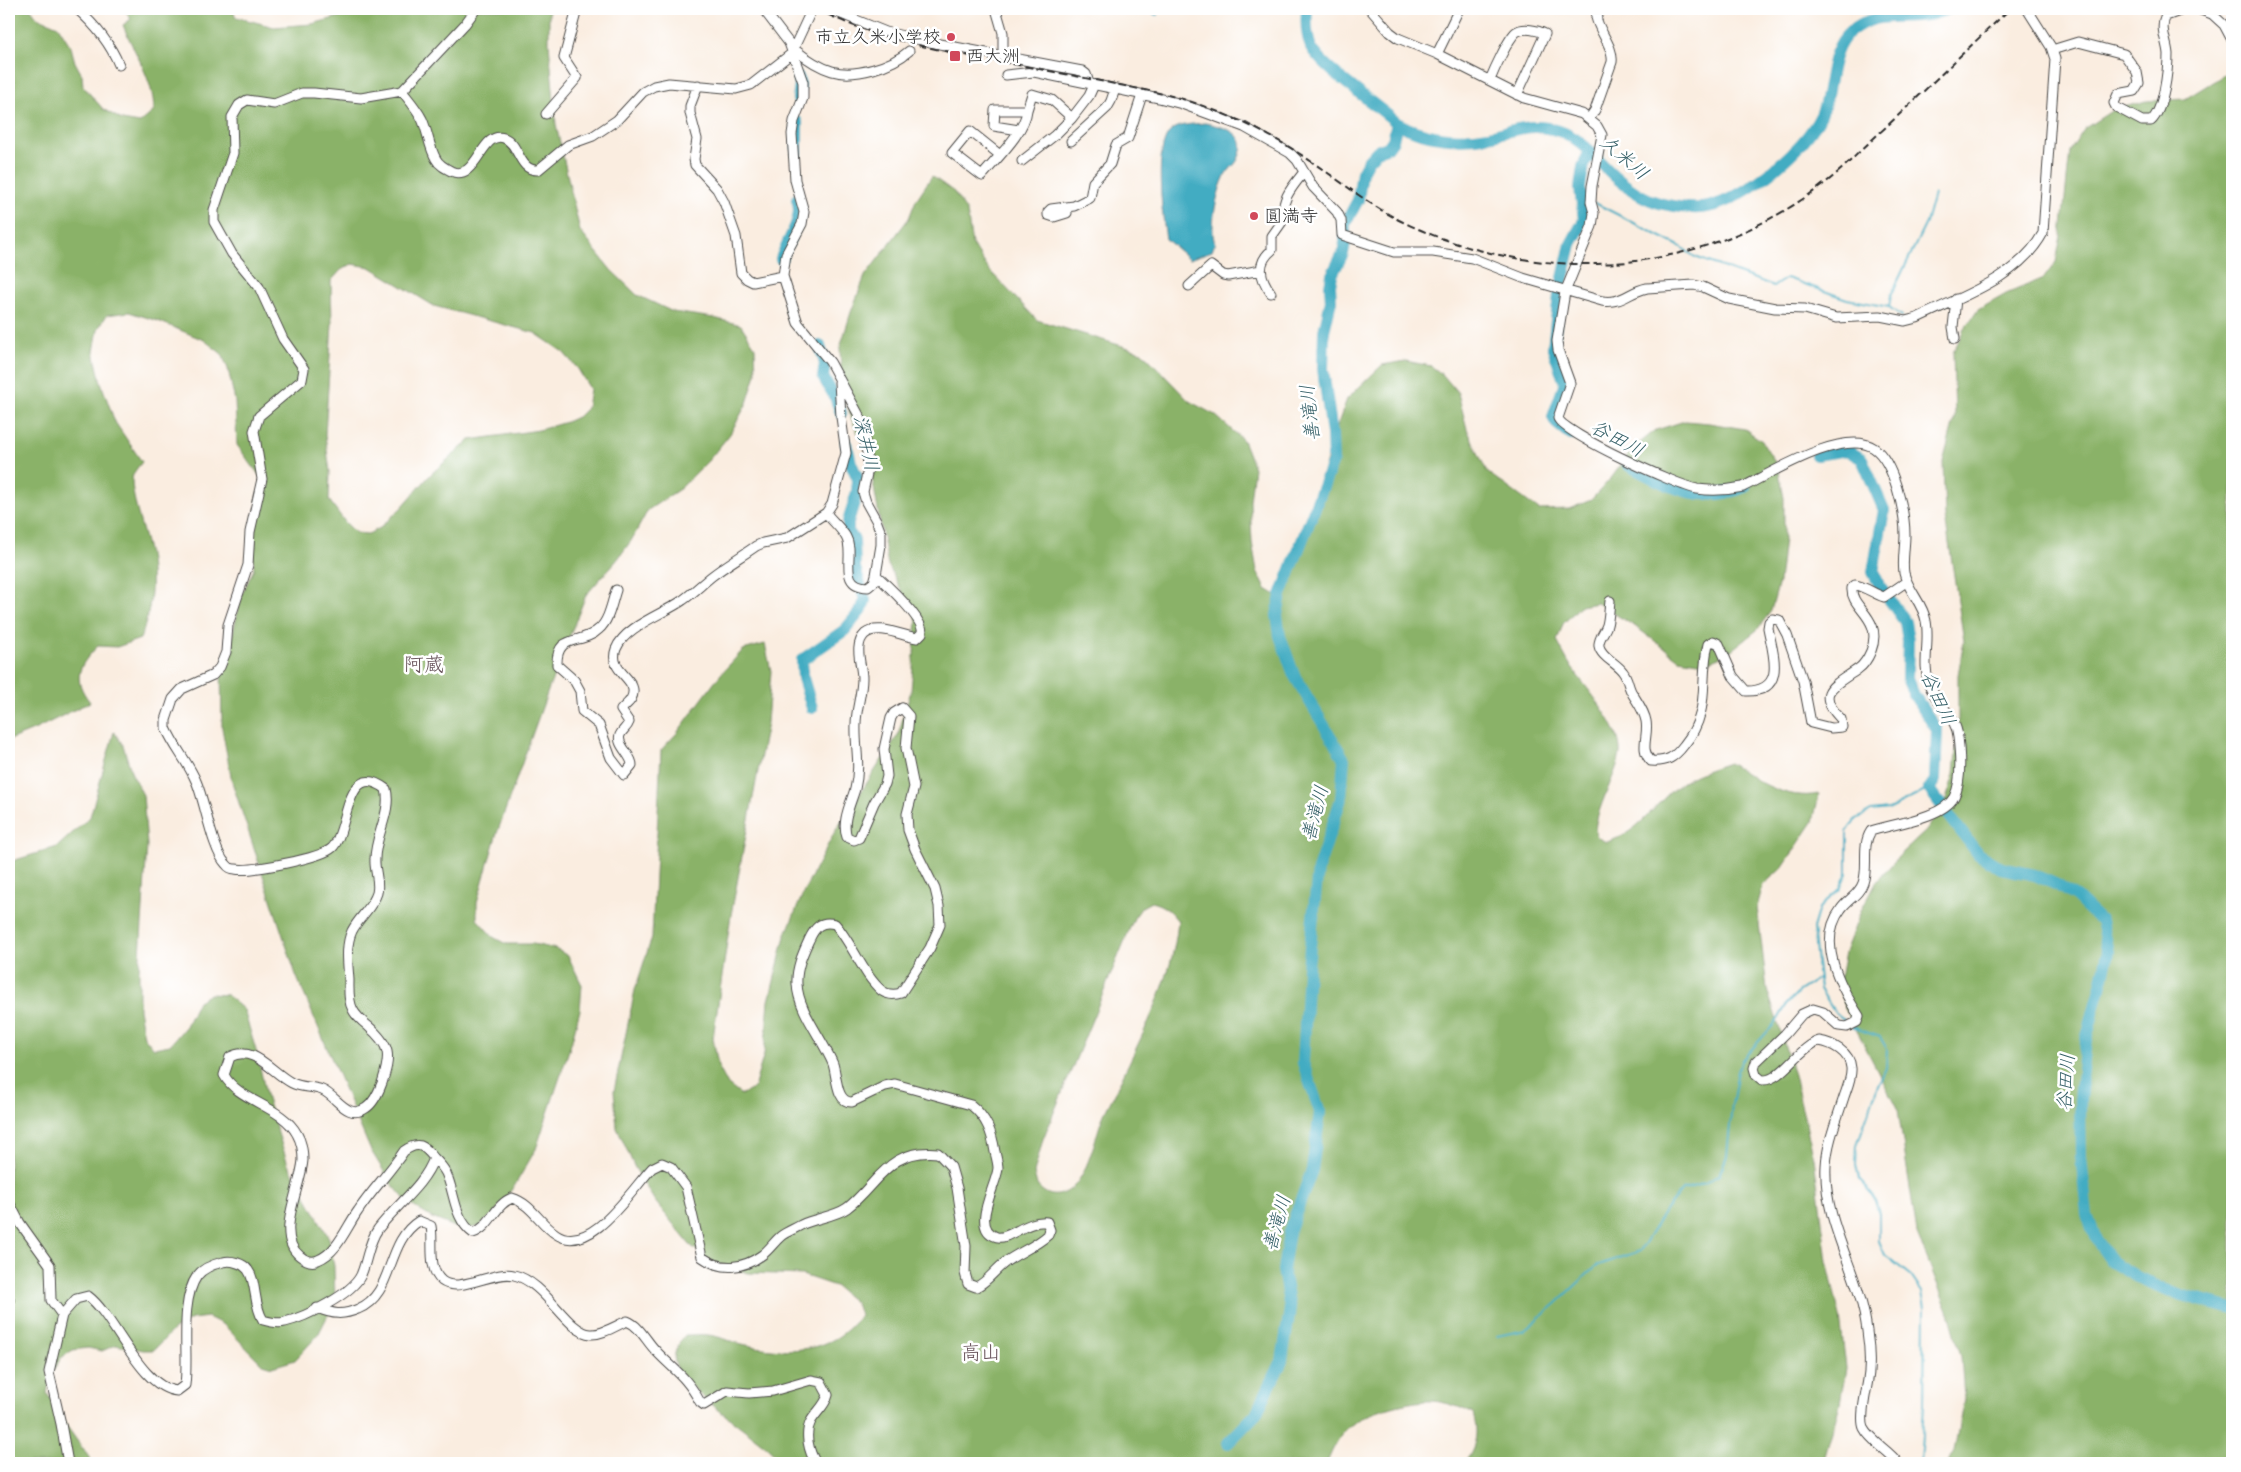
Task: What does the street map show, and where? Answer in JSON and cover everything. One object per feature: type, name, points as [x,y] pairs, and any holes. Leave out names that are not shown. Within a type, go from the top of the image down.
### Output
[{"type":"street","points":[[77,9],[109,45],[119,65]]},
{"type":"street","points":[[476,9],[465,24],[402,91],[361,98],[314,92],[302,93],[274,104],[247,100],[238,105],[234,112],[232,160],[214,210],[214,222],[232,254],[259,287],[283,339],[304,369],[302,380],[259,416],[254,431],[262,479],[250,532],[248,565],[228,625],[226,652],[220,667],[213,675],[182,689],[173,699],[166,720],[166,728],[197,782],[218,852],[224,863],[236,869],[288,863],[323,854],[333,848],[339,836],[350,798],[354,790],[361,783],[379,784],[386,789],[388,798],[374,859],[377,892],[374,901],[352,931],[348,950],[349,996],[353,1010],[384,1042],[388,1050],[384,1077],[374,1100],[366,1108],[357,1112],[346,1110],[325,1092],[291,1082],[249,1054],[238,1053],[230,1058],[226,1064],[224,1075],[228,1084],[286,1121],[299,1138],[303,1159],[289,1230],[289,1242],[293,1251],[304,1259],[314,1262],[324,1258],[347,1232],[356,1213],[404,1151],[412,1146],[420,1145],[428,1150],[446,1174],[458,1213],[466,1228],[473,1233],[484,1226],[504,1201],[512,1198],[526,1204],[554,1233],[571,1239],[584,1237],[600,1226],[652,1168],[662,1163],[671,1166],[686,1187],[702,1257],[713,1265],[726,1267],[747,1264],[763,1255],[782,1235],[803,1224],[847,1208],[885,1168],[919,1153],[938,1153],[951,1167],[966,1246],[965,1274],[968,1284],[976,1287],[981,1285],[994,1271],[1048,1235],[1050,1225],[1047,1222],[1029,1223],[1006,1237],[998,1238],[988,1233],[984,1227],[986,1210],[998,1168],[992,1134],[981,1113],[971,1105],[895,1084],[885,1086],[852,1102],[843,1099],[833,1065],[810,1020],[798,990],[797,971],[812,933],[819,925],[828,922],[835,924],[873,981],[884,992],[895,995],[901,994],[930,948],[940,925],[936,889],[915,849],[908,830],[907,814],[914,787],[906,748],[910,724],[909,716],[902,708],[894,713],[891,718],[884,749],[888,776],[885,784],[874,803],[859,838],[854,840],[847,837],[845,832],[846,816],[859,765],[856,722],[862,678],[859,653],[862,638],[866,632],[875,629],[917,638],[924,628],[918,619],[876,575]]},
{"type":"street","points":[[546,114],[577,78],[564,58],[577,9]]},
{"type":"street","points":[[763,9],[784,34],[803,82],[803,98],[794,121],[792,134],[795,180],[804,212],[802,224],[786,254],[783,276],[798,323],[830,362],[861,419],[868,470],[864,492],[866,502],[876,520],[881,545],[874,582],[868,587],[859,586],[849,574],[850,548],[846,537],[826,513]]},
{"type":"street","points":[[402,91],[422,119],[436,160],[444,168],[454,173],[464,171],[472,165],[492,139],[498,137],[505,138],[512,145],[524,165],[532,170],[538,170],[568,145],[593,136],[617,120],[642,92],[654,86],[669,83],[744,88],[751,85],[792,53],[812,9]]},
{"type":"street","points":[[829,9],[886,32],[1082,71],[1086,74],[1092,84],[1089,96],[1055,136],[1022,161]]},
{"type":"street","points":[[996,9],[1003,33],[1003,55]]},
{"type":"street","points":[[1370,9],[1390,32],[1398,38],[1437,54],[1517,95],[1582,114],[1602,134],[1593,178],[1592,202],[1594,213],[1592,226],[1565,292],[1556,341],[1570,383],[1558,418],[1559,422],[1618,456],[1675,482],[1697,489],[1733,489],[1743,487],[1793,461],[1833,445],[1851,444],[1873,447],[1885,459],[1902,509],[1905,532],[1903,570],[1906,582],[1922,608],[1926,623],[1926,672],[1930,686],[1951,716],[1958,736],[1958,778],[1954,797],[1948,805],[1924,816],[1871,831],[1866,838],[1866,860],[1862,886],[1860,891],[1841,908],[1832,931],[1832,959],[1845,994],[1859,1016],[1858,1022],[1846,1027],[1839,1026],[1823,1012],[1813,1009],[1802,1014],[1785,1034],[1756,1062],[1754,1068],[1756,1075],[1762,1080],[1774,1078],[1804,1049],[1819,1040],[1831,1043],[1847,1056],[1851,1067],[1850,1078],[1832,1133],[1827,1156],[1827,1187],[1831,1209],[1862,1303],[1867,1329],[1869,1373],[1862,1422],[1870,1436],[1891,1453],[1898,1463]]},
{"type":"street","points":[[1437,54],[1459,9]]},
{"type":"street","points":[[1589,119],[1607,79],[1613,56],[1596,17],[1602,9]]},
{"type":"street","points":[[1006,75],[1034,72],[1115,89],[1182,104],[1244,127],[1290,153],[1313,186],[1337,212],[1341,220],[1342,235],[1394,252],[1433,252],[1472,258],[1565,292],[1612,303],[1621,301],[1639,290],[1694,285],[1730,299],[1775,308],[1805,309],[1836,318],[1880,316],[1905,321],[1996,279],[2028,255],[2036,246],[2042,233],[2055,59],[2052,50],[2027,9]]},
{"type":"street","points":[[2052,50],[2078,42],[2124,54],[2138,72],[2139,83],[2134,91],[2118,94],[2114,103],[2116,107],[2142,121],[2151,121],[2155,117],[2164,90],[2168,55],[2163,22],[2166,16],[2185,9]]},
{"type":"street","points":[[2198,9],[2212,14],[2224,25],[2232,40]]},
{"type":"street","points":[[1490,80],[1514,33],[1522,29],[1545,34],[1517,95]]},
{"type":"street","points":[[792,53],[822,67],[840,72],[889,65],[910,51]]},
{"type":"street","points":[[698,85],[690,106],[697,139],[694,159],[699,170],[717,188],[724,202],[736,236],[741,273],[753,282],[783,276]]},
{"type":"street","points":[[1071,141],[1107,108],[1115,89]]},
{"type":"street","points":[[1000,155],[970,131],[952,153],[982,176],[1000,155],[1019,130],[1027,116],[1032,94],[1046,97],[1072,118]]},
{"type":"street","points":[[1067,213],[1054,217],[1048,215],[1051,209],[1074,206],[1090,198],[1093,182],[1110,164],[1116,145],[1128,138],[1142,95]]},
{"type":"street","points":[[1019,130],[994,126],[995,110],[1027,110]]},
{"type":"street","points":[[1271,293],[1262,281],[1261,270],[1266,256],[1272,250],[1272,236],[1284,219],[1282,209],[1284,200],[1304,172]]},
{"type":"street","points":[[1189,286],[1211,266],[1223,275],[1228,276],[1261,270]]},
{"type":"street","points":[[1955,339],[1953,327],[1956,299]]},
{"type":"street","points":[[616,590],[604,623],[599,630],[566,643],[556,652],[557,665],[574,680],[580,691],[582,711],[599,725],[611,758],[624,774],[632,765],[632,758],[620,741],[620,735],[629,722],[621,710],[631,700],[632,695],[631,683],[628,677],[618,670],[614,664],[616,648],[621,641],[640,625],[682,601],[712,576],[756,546],[763,542],[787,538],[826,513],[832,504],[846,452],[841,417],[839,379]]},
{"type":"street","points":[[1610,602],[1607,624],[1599,646],[1602,652],[1624,672],[1631,691],[1641,708],[1646,720],[1647,736],[1644,750],[1646,756],[1651,761],[1663,761],[1677,754],[1696,728],[1701,714],[1706,681],[1708,644],[1713,641],[1719,644],[1733,676],[1746,691],[1761,689],[1768,686],[1772,681],[1774,664],[1768,622],[1772,619],[1778,620],[1787,635],[1803,681],[1811,723],[1831,728],[1842,726],[1841,719],[1830,708],[1828,700],[1830,690],[1844,677],[1859,669],[1867,660],[1874,638],[1872,625],[1854,597],[1852,588],[1858,585],[1873,594],[1884,597],[1906,582]]},
{"type":"street","points":[[68,1463],[49,1372],[62,1316],[76,1299],[88,1296],[96,1302],[125,1345],[153,1379],[167,1390],[177,1391],[185,1385],[187,1326],[192,1287],[198,1275],[209,1266],[225,1261],[241,1263],[248,1270],[257,1311],[263,1320],[273,1323],[285,1322],[317,1308],[344,1294],[356,1283],[362,1274],[369,1244],[377,1231],[431,1168],[434,1158]]},
{"type":"street","points":[[9,1202],[20,1223],[50,1264],[51,1300],[62,1316]]},
{"type":"street","points":[[317,1308],[335,1315],[345,1314],[371,1302],[380,1292],[395,1249],[403,1237],[413,1225],[419,1221],[425,1222],[431,1226],[436,1273],[443,1282],[466,1284],[506,1274],[515,1275],[542,1290],[580,1331],[592,1335],[627,1321],[635,1324],[658,1353],[681,1374],[704,1405],[727,1391],[749,1393],[773,1391],[811,1380],[820,1382],[828,1394],[826,1403],[810,1422],[808,1431],[809,1452],[816,1463]]},
{"type":"street","points":[[9,1299],[9,1308]]},
{"type":"green space","points":[[9,9],[31,9],[37,17],[58,26],[71,47],[75,62],[82,75],[83,86],[103,109],[122,120],[140,123],[154,111],[153,100],[151,88],[143,67],[123,25],[131,19],[124,9],[232,9],[236,17],[274,27],[312,24],[369,9],[549,9],[549,43],[556,125],[580,231],[611,270],[637,295],[673,312],[714,318],[741,325],[755,347],[756,374],[747,403],[730,434],[708,461],[681,488],[648,510],[631,541],[586,595],[549,688],[496,836],[477,902],[477,919],[493,937],[506,944],[533,944],[556,949],[568,956],[582,985],[580,1010],[571,1044],[536,1149],[515,1185],[495,1212],[480,1226],[463,1230],[432,1218],[408,1203],[391,1183],[370,1149],[296,975],[232,782],[222,728],[221,669],[229,650],[242,594],[254,569],[252,547],[255,526],[267,486],[237,445],[235,401],[228,369],[222,354],[204,340],[158,321],[129,312],[107,315],[98,329],[94,352],[101,383],[115,422],[142,462],[133,475],[132,482],[150,565],[151,587],[147,619],[140,639],[117,647],[98,646],[86,659],[79,679],[84,693],[90,702],[36,729],[9,740]],"holes":[[[352,264],[370,267],[434,306],[535,333],[563,352],[578,369],[590,389],[587,408],[579,416],[566,422],[539,430],[470,440],[431,474],[402,507],[380,528],[368,534],[356,533],[345,522],[329,500],[330,472],[325,435],[332,324],[331,281],[341,270]]]},
{"type":"green space","points":[[2232,70],[2232,1463],[1947,1463],[1954,1451],[1964,1399],[1961,1355],[1950,1316],[1917,1233],[1898,1110],[1843,1004],[1840,978],[1845,952],[1861,911],[1875,884],[1898,857],[1926,831],[1945,803],[1954,774],[1958,729],[1958,675],[1964,641],[1945,517],[1943,462],[1955,417],[1953,353],[1964,329],[1978,310],[2006,294],[2044,278],[2056,262],[2061,235],[2070,151],[2085,128],[2113,110],[2147,101],[2185,99]]},
{"type":"green space","points":[[932,176],[954,192],[967,212],[972,244],[989,270],[1037,320],[1142,352],[1189,401],[1215,415],[1243,440],[1254,468],[1250,501],[1252,542],[1257,571],[1266,589],[1276,595],[1286,587],[1303,547],[1333,437],[1347,399],[1382,365],[1406,361],[1431,366],[1443,375],[1458,393],[1467,429],[1487,472],[1539,510],[1569,509],[1591,500],[1612,477],[1633,448],[1656,430],[1685,421],[1745,429],[1762,441],[1778,467],[1784,498],[1784,539],[1779,582],[1771,611],[1757,630],[1725,655],[1705,663],[1679,659],[1636,627],[1597,603],[1580,606],[1563,624],[1557,641],[1572,668],[1602,708],[1619,743],[1620,753],[1615,772],[1600,809],[1595,829],[1600,839],[1607,842],[1618,838],[1637,826],[1676,787],[1701,773],[1729,763],[1772,788],[1783,792],[1807,795],[1819,794],[1813,822],[1782,868],[1763,885],[1757,907],[1767,989],[1794,1075],[1814,1158],[1827,1261],[1840,1317],[1846,1368],[1840,1404],[1823,1463],[1465,1463],[1472,1450],[1476,1434],[1473,1414],[1443,1402],[1424,1401],[1392,1407],[1355,1422],[1341,1435],[1327,1463],[783,1463],[767,1447],[701,1395],[679,1372],[675,1363],[675,1352],[685,1335],[712,1336],[758,1347],[791,1350],[822,1344],[836,1338],[849,1328],[860,1315],[856,1303],[835,1286],[802,1275],[748,1273],[712,1262],[690,1245],[654,1200],[635,1168],[617,1128],[614,1091],[635,990],[652,937],[661,750],[677,733],[720,675],[743,650],[765,644],[771,671],[767,723],[731,915],[713,1038],[718,1066],[728,1085],[741,1095],[754,1088],[764,1054],[769,1001],[785,936],[805,889],[834,833],[898,735],[911,691],[917,620],[888,565],[868,455],[851,418],[841,371],[840,348],[865,276],[909,218],[916,200]],"holes":[[[1151,902],[1166,909],[1178,921],[1175,944],[1162,989],[1144,1032],[1103,1116],[1087,1165],[1078,1182],[1063,1194],[1049,1194],[1037,1185],[1034,1173],[1043,1139],[1134,918],[1142,907]]]},
{"type":"green space","points":[[114,732],[123,745],[132,774],[143,795],[147,845],[139,971],[139,1009],[144,1037],[154,1048],[170,1045],[186,1026],[198,1001],[210,994],[227,995],[244,1010],[257,1054],[267,1099],[288,1164],[329,1238],[334,1266],[335,1301],[318,1335],[295,1360],[272,1367],[262,1364],[224,1325],[208,1317],[192,1319],[174,1329],[154,1350],[116,1345],[102,1351],[88,1348],[73,1350],[61,1358],[51,1375],[47,1393],[61,1418],[93,1463],[9,1463],[9,862],[57,847],[90,817]]},
{"type":"water","points":[[1205,123],[1234,133],[1239,138],[1241,152],[1237,161],[1225,176],[1219,191],[1213,220],[1215,243],[1212,251],[1189,259],[1166,239],[1160,182],[1162,150],[1166,138],[1175,128],[1183,125]]},
{"type":"waterway","points":[[1142,9],[1157,15]]},
{"type":"waterway","name":"久米川","points":[[1307,9],[1308,38],[1317,56],[1338,76],[1397,123],[1430,135],[1466,139],[1489,136],[1516,129],[1532,127],[1550,128],[1573,137],[1619,180],[1647,199],[1663,204],[1697,208],[1708,207],[1739,194],[1772,171],[1802,143],[1821,115],[1825,105],[1834,60],[1843,39],[1851,31],[1860,25],[1878,18],[1927,15],[1949,9]]},
{"type":"waterway","name":"深井川","points":[[798,77],[800,85],[798,99]]},
{"type":"waterway","name":"深井川","points":[[797,122],[797,153]]},
{"type":"waterway","name":"善滝川","points":[[1228,1443],[1256,1414],[1282,1361],[1290,1309],[1283,1270],[1289,1232],[1312,1170],[1320,1112],[1303,1063],[1308,967],[1318,869],[1341,799],[1344,759],[1294,675],[1280,636],[1277,615],[1281,595],[1333,461],[1332,434],[1323,369],[1324,331],[1331,301],[1330,286],[1332,275],[1343,253],[1345,224],[1358,200],[1362,172],[1368,161],[1377,151],[1388,147],[1393,140],[1397,123]]},
{"type":"waterway","name":"谷田川","points":[[1571,435],[1556,423],[1553,417],[1565,383],[1553,348],[1559,295],[1571,244],[1584,220],[1580,188],[1583,167],[1590,151]]},
{"type":"waterway","points":[[1889,307],[1891,295],[1926,223],[1934,194]]},
{"type":"waterway","name":"深井川","points":[[781,259],[797,222],[799,214],[797,199]]},
{"type":"waterway","points":[[1583,200],[1589,200]]},
{"type":"waterway","points":[[1595,203],[1681,247],[1695,257],[1774,286],[1787,278],[1847,299],[1889,307],[1902,316]]},
{"type":"waterway","name":"深井川","points":[[820,346],[825,364],[823,377],[835,397],[841,413]]},
{"type":"waterway","name":"深井川","points":[[812,708],[803,678],[802,660],[845,630],[862,609],[865,600],[855,568],[854,540],[848,531],[848,522],[857,492],[858,479],[851,463],[846,442]]},
{"type":"waterway","name":"谷田川","points":[[1816,455],[1847,450],[1862,459],[1884,510],[1873,572],[1880,586],[1905,622],[1908,641],[1907,678],[1914,695],[1937,730],[1935,780],[1929,789],[1978,854],[2001,868],[2035,875],[2057,885],[2076,897],[2101,921],[2108,952],[2086,1040],[2080,1101],[2081,1156],[2087,1215],[2096,1239],[2112,1262],[2137,1277],[2181,1295],[2232,1309]]},
{"type":"waterway","name":"谷田川","points":[[1628,465],[1671,486],[1699,494],[1713,495],[1745,487]]},
{"type":"waterway","points":[[1847,1023],[1835,1013],[1820,989],[1813,928],[1819,908],[1840,889],[1847,873],[1847,832],[1855,820],[1871,811],[1889,809],[1929,789]]},
{"type":"waterway","points":[[1497,1336],[1525,1330],[1596,1266],[1640,1251],[1667,1208],[1682,1190],[1705,1183],[1719,1175],[1727,1156],[1732,1105],[1741,1061],[1777,1021],[1787,1004],[1799,991],[1819,978]]},
{"type":"waterway","points":[[1852,1027],[1880,1037],[1887,1049],[1886,1068],[1857,1145],[1856,1164],[1859,1179],[1873,1194],[1879,1214],[1879,1241],[1885,1255],[1911,1276],[1922,1292],[1925,1308],[1924,1407],[1920,1463]]},
{"type":"railway","points":[[817,9],[860,28],[905,42],[1150,91],[1186,100],[1219,112],[1267,134],[1312,162],[1367,201],[1401,221],[1454,242],[1508,257],[1563,263],[1619,263],[1673,254],[1727,238],[1777,215],[1838,173],[2010,9]]},
{"type":"place","name":"市立久米小学校","points":[[951,37]]},
{"type":"place","name":"西大洲","points":[[955,56]]},
{"type":"place","name":"圓満寺","points":[[1254,216]]},
{"type":"district","name":"阿蔵","points":[[424,664]]},
{"type":"district","name":"高山","points":[[981,1352]]}]
